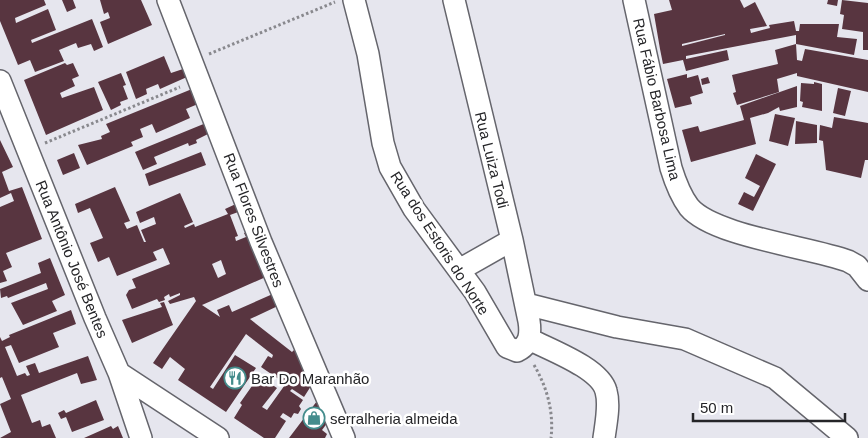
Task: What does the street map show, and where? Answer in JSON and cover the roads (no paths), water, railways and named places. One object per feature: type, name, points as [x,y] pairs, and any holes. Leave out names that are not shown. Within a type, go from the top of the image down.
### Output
[{"type":"street","name":"Rua Flores Silvestres","points":[[168,0],[261,242],[344,438]]},
{"type":"street","name":"Rua dos Estoris do Norte","points":[[354,0],[368,54],[383,143],[390,167],[414,209],[459,270],[507,347],[512,351],[527,328]]},
{"type":"street","name":"Rua Luiza Todi","points":[[454,0],[512,240],[527,328]]},
{"type":"street","name":"Rua Fábio Barbosa Lima","points":[[634,0],[671,168],[677,185],[689,206],[705,220],[755,238],[848,261],[857,266],[868,280]]},
{"type":"street","name":"Rua Antônio José Bentes","points":[[0,81],[119,373],[141,438]]},
{"type":"street","points":[[459,270],[512,240]]},
{"type":"street","points":[[527,328],[617,327],[685,339],[775,378],[847,438]]},
{"type":"street","points":[[527,328],[594,373],[603,382],[606,393],[604,438]]},
{"type":"street","points":[[119,373],[206,436]]},
{"type":"place","name":"Bar Do Maranhão","points":[[235,378]]},
{"type":"place","name":"serralheria almeida","points":[[314,418]]}]
